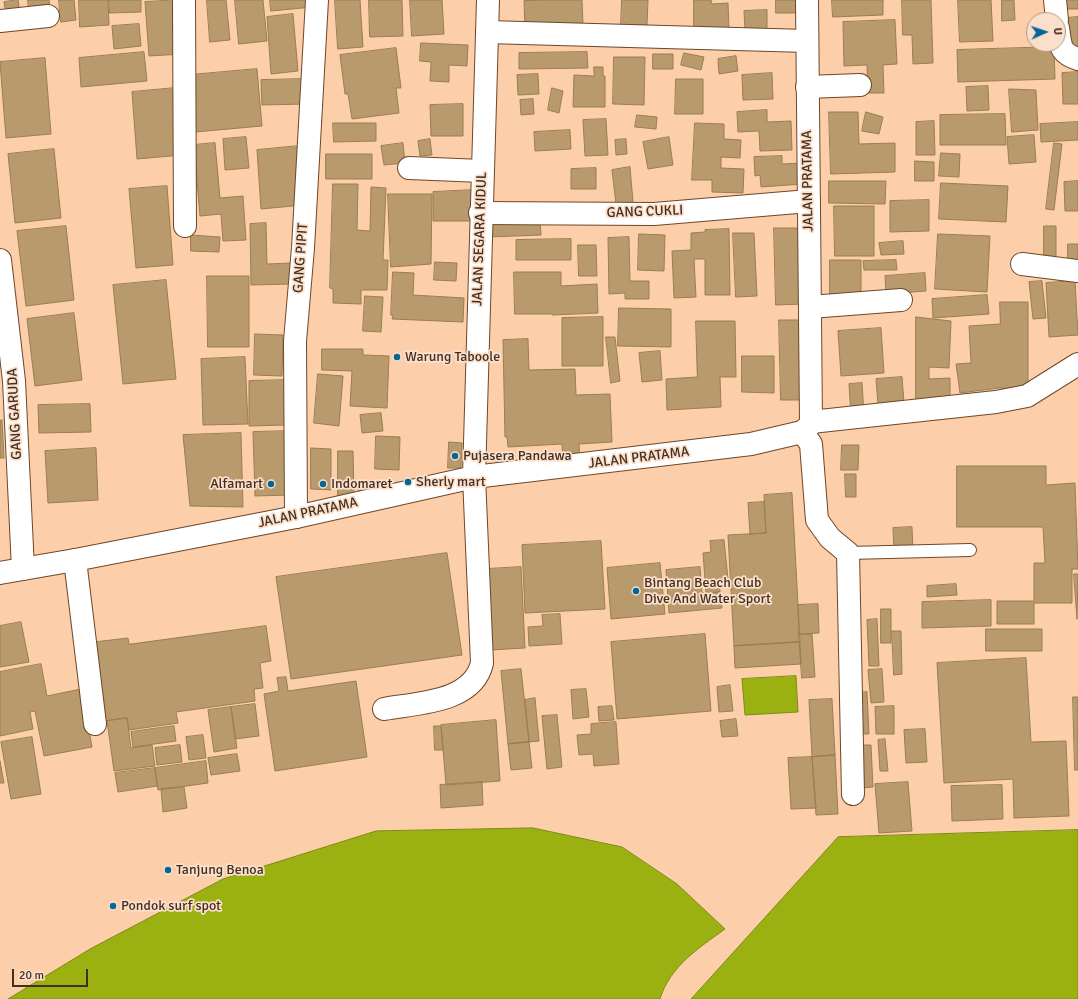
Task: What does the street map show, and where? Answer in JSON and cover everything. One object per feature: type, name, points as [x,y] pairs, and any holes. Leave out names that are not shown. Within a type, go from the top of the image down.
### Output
[{"type":"street","points":[[184,0],[185,226]]},
{"type":"street","name":"GANG PIPIT","points":[[296,517],[295,341],[303,248],[317,0]]},
{"type":"street","name":"JALAN SEGARA KIDUL","points":[[384,709],[450,696],[472,684],[481,669],[482,663],[474,477],[480,213],[488,0]]},
{"type":"street","name":"JALAN PRATAMA","points":[[0,573],[296,517],[474,477],[751,444],[806,427],[810,306],[807,0]]},
{"type":"street","points":[[1055,0],[1056,12]]},
{"type":"street","points":[[0,21],[48,16]]},
{"type":"street","points":[[487,32],[807,40]]},
{"type":"street","points":[[1064,52],[1068,56],[1078,59]]},
{"type":"street","points":[[807,87],[860,85]]},
{"type":"street","points":[[409,168],[482,171]]},
{"type":"street","name":"GANG CUKLI","points":[[480,213],[654,214],[809,201]]},
{"type":"street","name":"GANG GARUDA","points":[[0,260],[14,382],[23,569]]},
{"type":"street","points":[[1022,264],[1078,271]]},
{"type":"street","points":[[810,306],[902,300]]},
{"type":"street","points":[[853,794],[848,552],[830,538],[817,520],[811,444],[806,427],[996,402],[1027,396],[1078,364]]},
{"type":"street","points":[[75,560],[95,724]]},
{"type":"lane","points":[[848,552],[970,550]]},
{"type":"shaded area","points":[[796,676],[798,712],[745,715],[742,679]]},
{"type":"shaded area","points":[[533,828],[622,847],[677,884],[725,929],[678,967],[665,987],[660,999],[8,999],[90,949],[223,879],[376,831]]},
{"type":"shaded area","points":[[1078,830],[1078,999],[691,999],[838,837]]},
{"type":"building","points":[[18,0],[20,12],[6,14],[4,2]]},
{"type":"building","points":[[28,0],[49,0],[50,8],[29,10]]},
{"type":"building","points":[[59,0],[74,0],[76,20],[61,22]]},
{"type":"building","points":[[79,0],[108,0],[109,25],[80,27]]},
{"type":"building","points":[[109,0],[141,0],[141,12],[110,13]]},
{"type":"building","points":[[178,0],[182,54],[149,56],[145,2]]},
{"type":"building","points":[[207,0],[226,0],[230,40],[210,42]]},
{"type":"building","points":[[235,0],[263,0],[267,41],[239,44]]},
{"type":"building","points":[[270,0],[312,0],[313,7],[271,11]]},
{"type":"building","points":[[335,0],[360,0],[363,47],[338,49]]},
{"type":"building","points":[[369,0],[402,0],[403,36],[370,37]]},
{"type":"building","points":[[410,0],[442,0],[444,34],[412,36]]},
{"type":"building","points":[[582,0],[583,25],[525,28],[524,1]]},
{"type":"building","points":[[622,0],[648,0],[647,25],[621,25]]},
{"type":"building","points":[[694,0],[711,0],[712,4],[728,3],[729,29],[694,30]]},
{"type":"building","points":[[776,0],[798,0],[798,13],[776,13]]},
{"type":"building","points":[[832,0],[883,0],[883,15],[833,17]]},
{"type":"building","points":[[902,0],[931,0],[933,63],[913,64],[912,35],[903,35]]},
{"type":"building","points":[[958,0],[991,0],[993,41],[960,42]]},
{"type":"building","points":[[1002,0],[1014,0],[1015,20],[1002,21]]},
{"type":"building","points":[[1066,0],[1078,0],[1078,9],[1066,9]]},
{"type":"building","points":[[767,10],[767,29],[745,30],[744,11]]},
{"type":"building","points":[[293,14],[298,71],[271,74],[267,17]]},
{"type":"building","points":[[1078,17],[1078,48],[1067,48],[1066,18]]},
{"type":"building","points":[[895,20],[897,64],[883,65],[884,93],[868,93],[867,65],[844,66],[843,22]]},
{"type":"building","points":[[139,24],[141,46],[114,49],[112,26]]},
{"type":"building","points":[[421,43],[468,45],[467,66],[449,65],[449,82],[430,81],[431,62],[420,61]]},
{"type":"building","points":[[396,48],[401,88],[396,88],[399,113],[352,119],[348,94],[345,94],[340,55]]},
{"type":"building","points":[[1026,48],[1026,52],[1054,52],[1055,79],[958,82],[957,50]]},
{"type":"building","points":[[144,52],[147,81],[81,87],[79,58]]},
{"type":"building","points":[[587,52],[588,68],[519,69],[519,53]]},
{"type":"building","points":[[684,53],[704,57],[701,70],[681,65]]},
{"type":"building","points":[[653,54],[673,54],[673,69],[653,69]]},
{"type":"building","points":[[736,56],[738,71],[719,74],[718,59]]},
{"type":"building","points":[[614,57],[645,57],[644,105],[613,104]]},
{"type":"building","points":[[45,58],[51,134],[6,138],[0,62]]},
{"type":"building","points":[[594,67],[603,67],[603,76],[605,76],[605,107],[573,107],[574,75],[594,76]]},
{"type":"building","points":[[257,69],[262,126],[195,132],[190,75]]},
{"type":"building","points":[[1078,72],[1078,104],[1063,104],[1062,73]]},
{"type":"building","points":[[772,73],[773,99],[743,100],[742,75]]},
{"type":"building","points":[[538,74],[539,94],[518,95],[517,75]]},
{"type":"building","points":[[304,79],[305,104],[262,105],[261,80]]},
{"type":"building","points":[[676,79],[703,79],[703,114],[675,114]]},
{"type":"building","points":[[988,86],[989,110],[967,111],[966,87]]},
{"type":"building","points":[[175,88],[182,155],[137,159],[132,92]]},
{"type":"building","points":[[552,88],[563,91],[559,113],[548,110]]},
{"type":"building","points":[[1009,89],[1036,90],[1038,130],[1012,132]]},
{"type":"building","points":[[533,99],[534,114],[521,115],[520,100]]},
{"type":"building","points":[[463,104],[463,136],[431,136],[430,105]]},
{"type":"building","points":[[767,110],[767,122],[791,121],[792,150],[760,151],[759,131],[738,132],[737,112]]},
{"type":"building","points":[[829,112],[858,112],[859,144],[895,143],[895,172],[831,174]]},
{"type":"building","points":[[866,112],[883,117],[879,134],[862,131]]},
{"type":"building","points":[[1005,114],[1006,145],[940,145],[940,115]]},
{"type":"building","points":[[637,115],[657,117],[656,129],[635,127]]},
{"type":"building","points":[[606,119],[608,155],[585,156],[583,120]]},
{"type":"building","points":[[934,121],[935,155],[916,155],[916,122]]},
{"type":"building","points":[[1078,122],[1078,140],[1041,142],[1040,124]]},
{"type":"building","points":[[333,123],[376,123],[376,141],[334,142]]},
{"type":"building","points":[[695,123],[724,124],[724,139],[741,140],[740,158],[721,157],[721,168],[744,169],[743,193],[712,192],[712,180],[692,180]]},
{"type":"building","points":[[570,130],[571,149],[535,151],[534,132]]},
{"type":"building","points":[[1034,135],[1036,162],[1009,164],[1007,137]]},
{"type":"building","points":[[246,137],[249,168],[225,170],[223,139]]},
{"type":"building","points":[[669,137],[673,165],[648,169],[643,142]]},
{"type":"building","points":[[430,139],[432,155],[420,156],[418,141]]},
{"type":"building","points":[[626,139],[627,154],[616,155],[615,140]]},
{"type":"building","points":[[215,143],[220,198],[243,196],[246,240],[223,241],[221,214],[200,216],[194,145]]},
{"type":"building","points":[[403,143],[405,163],[384,165],[381,146]]},
{"type":"building","points":[[1054,143],[1062,144],[1054,210],[1046,209]]},
{"type":"building","points":[[299,146],[303,205],[261,209],[257,150]]},
{"type":"building","points":[[54,149],[61,218],[15,223],[8,154]]},
{"type":"building","points":[[941,153],[960,154],[959,177],[939,176]]},
{"type":"building","points":[[326,154],[372,154],[372,179],[326,179]]},
{"type":"building","points":[[782,156],[782,164],[801,163],[802,184],[761,187],[760,175],[755,176],[754,157]]},
{"type":"building","points":[[915,161],[934,162],[934,181],[915,181]]},
{"type":"building","points":[[630,167],[633,202],[616,204],[612,170]]},
{"type":"building","points":[[596,168],[596,189],[571,189],[571,169]]},
{"type":"building","points":[[829,181],[886,181],[885,204],[829,203]]},
{"type":"building","points":[[1078,181],[1078,211],[1065,211],[1064,182]]},
{"type":"building","points":[[941,183],[1008,186],[1006,222],[939,219]]},
{"type":"building","points":[[333,184],[358,184],[357,230],[370,231],[371,187],[386,188],[383,260],[388,260],[387,290],[361,290],[361,304],[333,303],[333,289],[330,288]]},
{"type":"building","points":[[167,186],[173,265],[136,268],[129,189]]},
{"type":"building","points":[[474,190],[474,221],[433,221],[433,192]]},
{"type":"building","points":[[388,194],[432,194],[431,264],[391,267]]},
{"type":"building","points":[[929,200],[929,231],[890,232],[890,201]]},
{"type":"building","points":[[834,206],[874,206],[874,256],[835,256]]},
{"type":"building","points":[[540,219],[541,235],[488,237],[487,222]]},
{"type":"building","points":[[266,223],[267,264],[291,263],[291,284],[251,285],[250,224]]},
{"type":"building","points":[[66,226],[74,300],[26,306],[17,231]]},
{"type":"building","points":[[1044,226],[1056,226],[1056,260],[1044,261]]},
{"type":"building","points":[[774,228],[802,228],[804,304],[776,305]]},
{"type":"building","points":[[729,229],[730,295],[705,295],[705,259],[694,259],[696,297],[674,298],[672,251],[691,250],[691,233],[705,232],[705,230]]},
{"type":"building","points":[[733,233],[754,233],[757,296],[736,297]]},
{"type":"building","points":[[639,234],[665,235],[664,271],[638,270]]},
{"type":"building","points":[[938,234],[990,236],[987,292],[935,289]]},
{"type":"building","points":[[191,235],[220,237],[219,252],[191,251]]},
{"type":"building","points":[[629,237],[630,281],[649,281],[649,299],[625,299],[625,293],[609,294],[608,238]]},
{"type":"building","points":[[571,239],[571,260],[516,260],[516,240]]},
{"type":"building","points":[[903,241],[904,254],[881,255],[879,243]]},
{"type":"building","points":[[1068,244],[1078,244],[1078,260],[1068,259]]},
{"type":"building","points":[[578,245],[596,245],[597,276],[579,276]]},
{"type":"building","points":[[830,260],[861,260],[861,300],[830,300]]},
{"type":"building","points":[[896,260],[897,270],[864,270],[863,261]]},
{"type":"building","points":[[435,262],[457,263],[456,281],[434,280]]},
{"type":"building","points":[[393,272],[414,273],[413,295],[464,298],[463,322],[392,319]]},
{"type":"building","points":[[514,272],[561,272],[561,286],[597,284],[598,313],[552,315],[515,314]]},
{"type":"building","points":[[925,273],[926,291],[886,294],[885,276]]},
{"type":"building","points":[[207,276],[249,276],[249,347],[208,347]]},
{"type":"building","points":[[166,280],[176,379],[123,384],[113,285]]},
{"type":"building","points":[[1042,281],[1046,318],[1033,319],[1029,282]]},
{"type":"building","points":[[1075,281],[1078,335],[1049,337],[1046,283]]},
{"type":"building","points":[[987,295],[989,314],[933,318],[932,299]]},
{"type":"building","points":[[365,296],[383,297],[381,332],[363,331]]},
{"type":"building","points":[[1000,302],[1028,302],[1028,389],[999,388],[960,393],[956,364],[971,363],[969,326],[1000,324]]},
{"type":"building","points":[[619,308],[671,309],[671,347],[618,346]]},
{"type":"building","points":[[74,313],[82,380],[35,386],[27,319]]},
{"type":"building","points":[[603,317],[603,366],[562,366],[562,318]]},
{"type":"building","points":[[916,317],[951,321],[949,368],[929,367],[929,379],[950,378],[950,404],[916,405]]},
{"type":"building","points":[[779,320],[799,320],[802,400],[781,400]]},
{"type":"building","points":[[696,321],[735,321],[736,377],[720,377],[721,407],[667,410],[666,379],[697,377]]},
{"type":"building","points":[[881,328],[884,373],[841,376],[838,331]]},
{"type":"building","points":[[255,334],[283,335],[282,376],[254,375]]},
{"type":"building","points":[[606,337],[615,337],[620,381],[611,383]]},
{"type":"building","points":[[528,339],[529,370],[575,369],[576,395],[610,394],[612,442],[579,444],[580,465],[563,464],[562,444],[508,447],[507,437],[505,437],[503,340]]},
{"type":"building","points":[[322,349],[363,349],[363,355],[389,356],[387,408],[350,406],[352,371],[322,370]]},
{"type":"building","points":[[660,351],[662,380],[642,382],[639,353]]},
{"type":"building","points":[[742,356],[774,356],[774,393],[742,392]]},
{"type":"building","points":[[245,357],[248,424],[203,425],[201,359]]},
{"type":"building","points":[[318,374],[343,376],[339,426],[314,423]]},
{"type":"building","points":[[902,377],[904,403],[878,405],[876,379]]},
{"type":"building","points":[[286,380],[286,425],[249,426],[249,381]]},
{"type":"building","points":[[862,383],[864,415],[851,416],[849,384]]},
{"type":"building","points":[[90,404],[91,432],[39,433],[38,405]]},
{"type":"building","points":[[381,413],[383,431],[362,433],[360,415]]},
{"type":"building","points":[[2,420],[4,458],[0,458],[0,421]]},
{"type":"building","points":[[290,431],[292,495],[255,496],[253,432]]},
{"type":"building","points":[[241,433],[243,507],[190,506],[183,435]]},
{"type":"building","points":[[376,436],[400,437],[399,470],[375,469]]},
{"type":"building","points":[[449,442],[462,443],[461,468],[448,468]]},
{"type":"building","points":[[842,445],[859,445],[858,470],[841,470]]},
{"type":"building","points":[[96,448],[98,500],[48,503],[45,451]]},
{"type":"building","points":[[311,448],[331,449],[331,490],[311,489]]},
{"type":"building","points":[[338,451],[353,451],[354,498],[338,498]]},
{"type":"building","points":[[957,466],[1046,466],[1046,485],[1075,483],[1078,569],[1072,569],[1072,603],[1034,603],[1034,624],[997,624],[997,601],[1034,601],[1034,563],[1045,563],[1043,527],[957,527]]},
{"type":"building","points":[[845,474],[856,474],[856,497],[846,497]]},
{"type":"building","points":[[383,486],[384,496],[359,498],[358,487]]},
{"type":"building","points":[[792,493],[800,642],[734,646],[728,535],[766,533],[764,495]]},
{"type":"building","points":[[764,502],[766,533],[750,534],[748,503]]},
{"type":"building","points":[[912,527],[913,550],[894,551],[893,528]]},
{"type":"building","points":[[724,540],[728,579],[719,580],[720,592],[706,593],[703,553],[711,552],[710,541]]},
{"type":"building","points":[[601,541],[605,609],[525,613],[522,545]]},
{"type":"building","points":[[447,553],[462,655],[291,679],[276,577]]},
{"type":"building","name":"Bintang Beach Club Dive And Water Sport","points":[[660,563],[665,614],[611,619],[607,568]]},
{"type":"building","points":[[521,567],[525,648],[491,650],[487,569]]},
{"type":"building","points":[[700,567],[702,593],[720,592],[722,608],[669,613],[666,570]]},
{"type":"building","points":[[1074,574],[1078,574],[1077,619]]},
{"type":"building","points":[[956,584],[957,595],[927,597],[927,586]]},
{"type":"building","points":[[991,600],[991,626],[922,628],[922,602]]},
{"type":"building","points":[[818,604],[819,633],[799,634],[798,605]]},
{"type":"building","points":[[881,609],[891,609],[891,643],[881,643]]},
{"type":"building","points":[[560,614],[562,644],[529,646],[528,627],[543,626],[542,615]]},
{"type":"building","points":[[877,619],[879,666],[869,666],[867,620]]},
{"type":"building","points":[[21,622],[29,662],[0,667],[0,626]]},
{"type":"building","points":[[266,626],[271,661],[260,663],[263,688],[254,689],[255,701],[176,712],[178,723],[129,730],[127,718],[105,721],[94,642],[128,638],[129,644]]},
{"type":"building","points":[[986,629],[1042,629],[1042,651],[986,651]]},
{"type":"building","points":[[892,631],[901,631],[902,674],[894,675]]},
{"type":"building","points":[[705,634],[711,711],[617,719],[611,642]]},
{"type":"building","points":[[799,634],[812,634],[815,677],[802,678]]},
{"type":"building","points":[[800,642],[801,664],[735,668],[734,646]]},
{"type":"building","points":[[1026,658],[1031,742],[1066,741],[1069,816],[1014,818],[1013,779],[944,783],[937,663]]},
{"type":"building","points":[[41,664],[47,696],[81,689],[92,747],[44,756],[35,711],[30,712],[33,729],[0,736],[0,672]]},
{"type":"building","points":[[521,669],[529,742],[508,744],[501,671]]},
{"type":"building","points":[[882,669],[884,702],[871,703],[868,670]]},
{"type":"building","points":[[286,677],[288,691],[356,681],[367,757],[275,771],[264,694],[279,691],[277,678]]},
{"type":"building","points":[[730,685],[733,711],[719,712],[717,687]]},
{"type":"building","points":[[586,689],[589,717],[573,719],[571,690]]},
{"type":"building","points":[[867,692],[869,734],[861,734],[858,693]]},
{"type":"building","points":[[1073,697],[1078,697],[1078,770],[1075,770]]},
{"type":"building","points":[[535,698],[539,741],[529,742],[525,700]]},
{"type":"building","points":[[832,699],[835,755],[812,757],[809,700]]},
{"type":"building","points":[[255,704],[259,736],[235,739],[231,707]]},
{"type":"building","points":[[612,706],[614,720],[599,721],[598,707]]},
{"type":"building","points":[[894,706],[894,734],[876,734],[875,707]]},
{"type":"building","points":[[231,707],[237,748],[214,752],[208,710]]},
{"type":"building","points":[[557,715],[562,767],[547,769],[542,716]]},
{"type":"building","points":[[127,718],[131,748],[152,745],[155,766],[114,771],[107,721]]},
{"type":"building","points":[[736,719],[738,736],[722,737],[720,721]]},
{"type":"building","points":[[496,720],[500,781],[446,785],[441,725]]},
{"type":"building","points":[[616,722],[619,764],[594,766],[593,754],[579,755],[577,735],[591,734],[591,724]]},
{"type":"building","points":[[174,726],[176,741],[133,747],[131,732]]},
{"type":"building","points":[[434,726],[441,726],[443,750],[435,750]]},
{"type":"building","points":[[925,729],[927,762],[906,763],[904,730]]},
{"type":"building","points":[[203,735],[206,758],[189,760],[186,737]]},
{"type":"building","points":[[32,737],[41,794],[11,799],[1,742]]},
{"type":"building","points":[[885,739],[888,771],[880,771],[878,740]]},
{"type":"building","points":[[529,742],[532,768],[511,770],[508,744]]},
{"type":"building","points":[[180,745],[182,762],[157,765],[155,748]]},
{"type":"building","points":[[861,745],[871,745],[873,787],[863,788]]},
{"type":"building","points":[[237,754],[240,771],[211,775],[208,758]]},
{"type":"building","points":[[835,755],[838,814],[816,815],[812,757]]},
{"type":"building","points":[[812,757],[816,808],[791,809],[788,758]]},
{"type":"building","points":[[0,761],[4,783],[0,783]]},
{"type":"building","points":[[206,761],[208,783],[158,790],[155,768]]},
{"type":"building","points":[[155,768],[157,786],[118,792],[115,773]]},
{"type":"building","points":[[482,782],[483,805],[441,808],[440,785]]},
{"type":"building","points":[[908,782],[912,831],[879,833],[875,784]]},
{"type":"building","points":[[1002,785],[1003,819],[952,821],[951,786]]},
{"type":"building","points":[[184,787],[187,808],[163,812],[161,789]]},
{"type":"place","name":"Warung Taboole","points":[[397,357]]},
{"type":"place","name":"Pujasera Pandawa","points":[[455,456]]},
{"type":"place","name":"Sherly mart","points":[[408,482]]},
{"type":"place","name":"Alfamart","points":[[271,484]]},
{"type":"place","name":"Indomaret","points":[[323,484]]},
{"type":"place","name":"Bintang Beach Club Dive And Water Sport","points":[[636,591]]},
{"type":"place","name":"Tanjung Benoa","points":[[168,870]]},
{"type":"place","name":"Pondok surf spot","points":[[113,906]]}]
